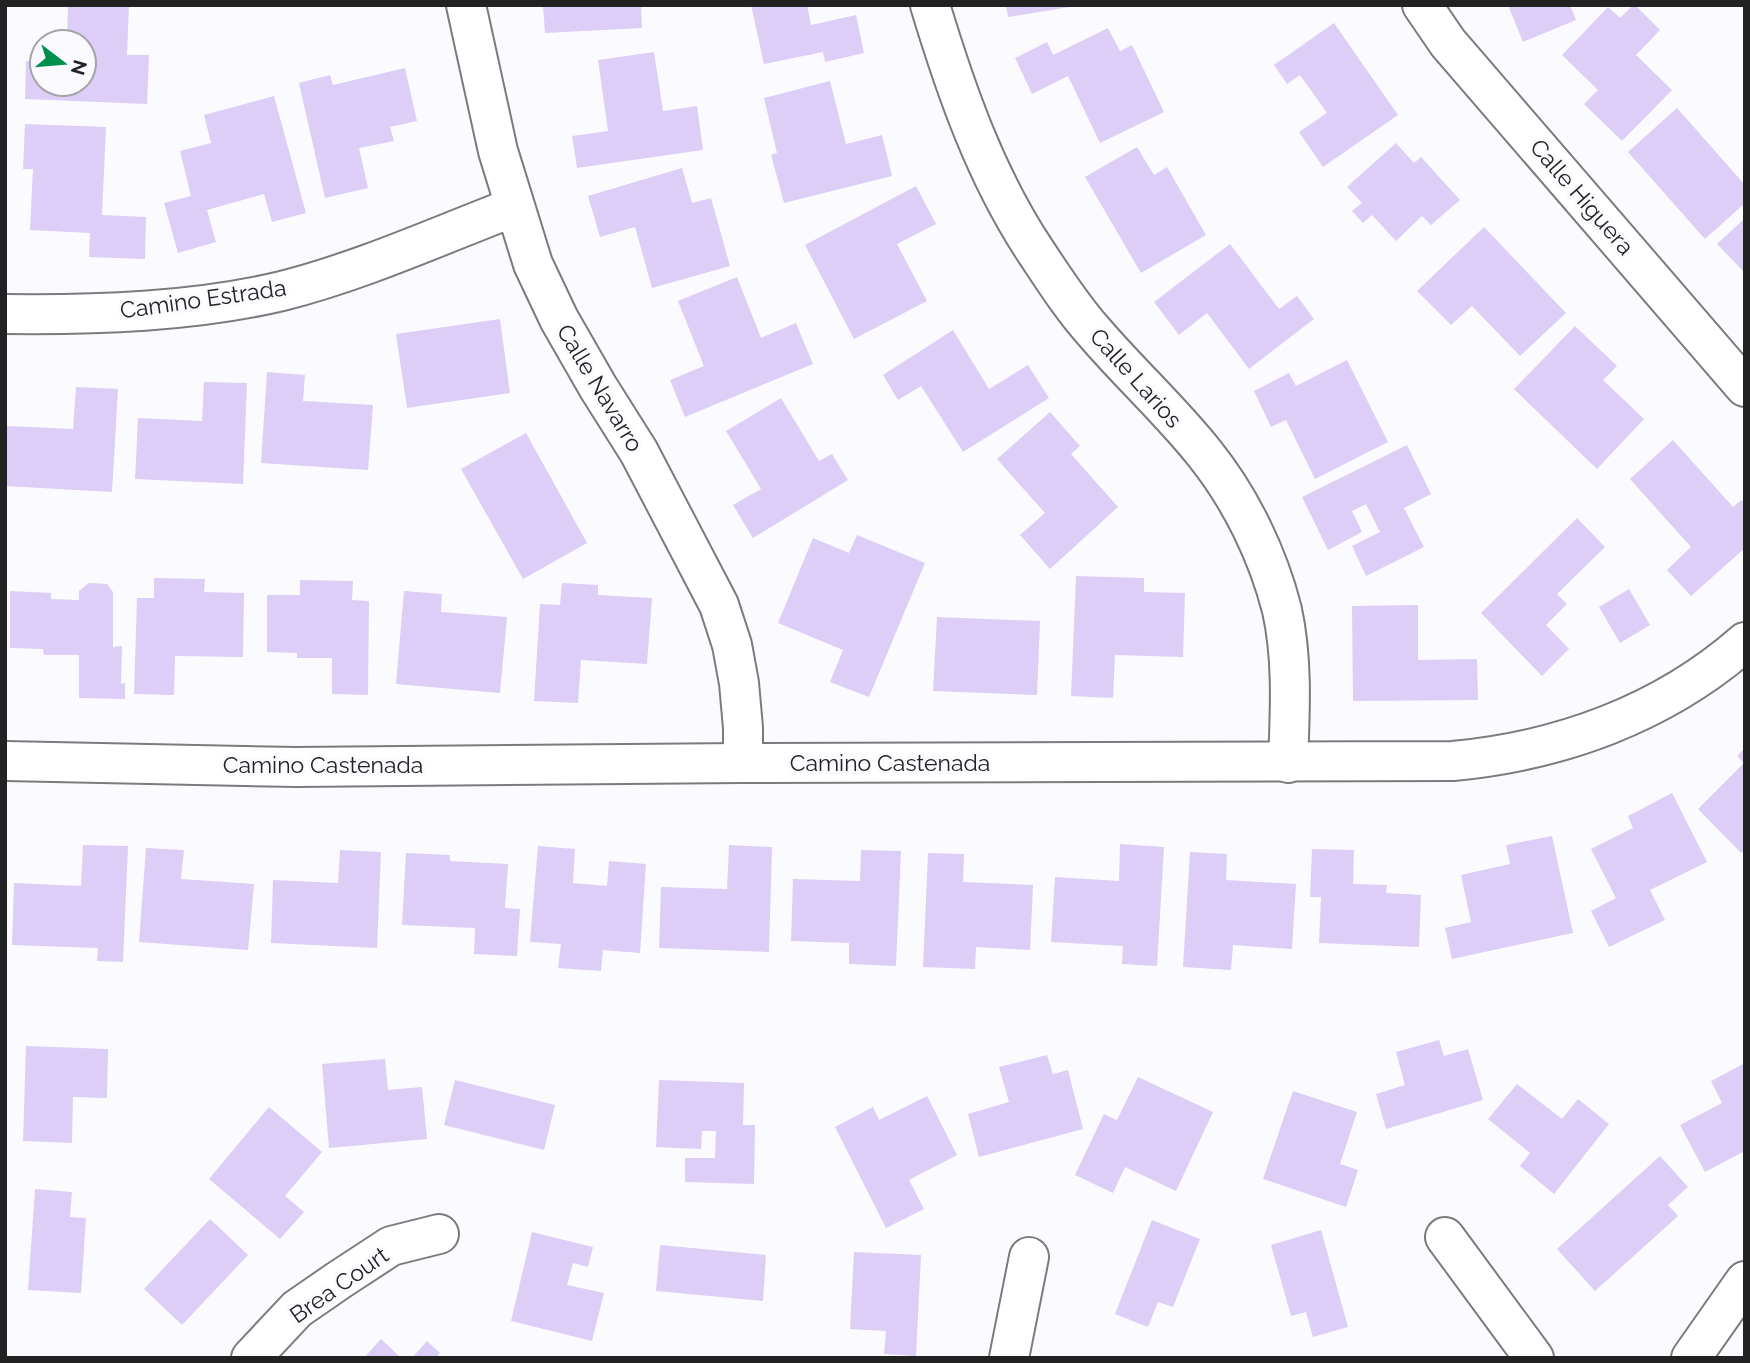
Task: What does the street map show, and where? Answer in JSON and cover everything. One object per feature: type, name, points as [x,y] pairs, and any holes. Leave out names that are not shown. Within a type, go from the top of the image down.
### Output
[{"type":"street","name":"Calle Navarro","points":[[466,5],[479,75],[514,207],[534,264],[559,319],[639,452],[719,605],[732,645],[739,683],[743,763]]},
{"type":"street","name":"Calle Larios","points":[[930,5],[955,87],[986,159],[1035,250],[1093,331],[1205,454],[1252,528],[1282,611],[1288,654],[1290,703],[1288,763]]},
{"type":"street","name":"Calle Higuera","points":[[1422,5],[1448,43],[1745,387]]},
{"type":"street","name":"Camino Estrada","points":[[5,314],[69,315],[141,310],[219,302],[281,291],[344,272],[514,207]]},
{"type":"street","name":"Camino Castenada","points":[[5,761],[296,767],[1453,761],[1493,757],[1544,747],[1593,732],[1641,712],[1686,687],[1745,642]]},
{"type":"street","name":"Brea Court","points":[[251,1358],[297,1310],[339,1280],[391,1246],[439,1234]]},
{"type":"street","points":[[1445,1237],[1534,1358]]},
{"type":"street","points":[[1009,1358],[1029,1257]]},
{"type":"street","points":[[1691,1358],[1745,1281]]},
{"type":"building","points":[[68,5],[129,5],[127,55],[149,55],[147,104],[25,99],[26,61],[28,98],[98,98],[98,28],[67,28]]},
{"type":"building","points":[[543,5],[641,5],[642,28],[545,33]]},
{"type":"building","points":[[751,5],[807,5],[811,25],[856,15],[864,53],[825,62],[823,52],[764,64]]},
{"type":"building","points":[[1006,5],[1070,5],[1070,7],[1008,17]]},
{"type":"building","points":[[1508,5],[1570,5],[1576,20],[1523,42]]},
{"type":"building","points":[[1633,5],[1660,30],[1636,55],[1672,90],[1622,141],[1584,104],[1598,90],[1562,55],[1608,7],[1620,18]]},
{"type":"building","points":[[1334,23],[1398,115],[1323,167],[1299,132],[1327,113],[1300,75],[1287,84],[1274,65]]},
{"type":"building","points":[[1108,28],[1120,51],[1132,45],[1164,112],[1100,143],[1068,76],[1032,94],[1015,58],[1047,42],[1053,55]]},
{"type":"building","points":[[654,52],[663,111],[697,106],[703,150],[577,168],[572,136],[608,131],[598,60]]},
{"type":"building","points":[[405,68],[417,121],[390,127],[394,141],[359,148],[368,188],[325,198],[299,83],[330,75],[333,85]]},
{"type":"building","points":[[830,81],[846,144],[882,135],[892,176],[784,203],[771,155],[777,153],[764,98]]},
{"type":"building","points":[[274,96],[306,213],[272,222],[264,194],[207,210],[216,242],[178,253],[164,203],[191,196],[180,151],[211,143],[204,115]]},
{"type":"building","points":[[1677,108],[1745,185],[1745,203],[1705,239],[1628,152]]},
{"type":"building","points":[[25,124],[106,127],[102,215],[146,217],[145,259],[89,257],[90,233],[30,230],[33,169],[23,169]]},
{"type":"building","points":[[1396,143],[1414,163],[1421,157],[1460,200],[1431,225],[1422,216],[1396,241],[1372,215],[1363,223],[1352,211],[1362,203],[1347,187]]},
{"type":"building","points":[[1137,147],[1154,175],[1167,167],[1206,235],[1141,273],[1085,177]]},
{"type":"building","points":[[682,168],[692,203],[711,198],[730,266],[652,288],[635,227],[600,237],[588,196]]},
{"type":"building","points":[[916,186],[936,224],[897,244],[927,301],[854,339],[805,245]]},
{"type":"building","points":[[1745,218],[1745,273],[1717,244]]},
{"type":"building","points":[[1484,227],[1566,313],[1520,356],[1472,306],[1451,325],[1417,291]]},
{"type":"building","points":[[1230,244],[1279,309],[1297,296],[1314,319],[1249,369],[1207,313],[1179,335],[1154,302]]},
{"type":"building","points":[[737,277],[761,338],[796,323],[813,364],[685,417],[670,380],[704,366],[678,301]]},
{"type":"building","points":[[500,319],[510,393],[407,408],[396,334]]},
{"type":"building","points":[[1575,326],[1617,366],[1603,380],[1644,419],[1597,469],[1514,389]]},
{"type":"building","points":[[953,330],[989,389],[1028,365],[1049,398],[963,452],[921,386],[898,400],[883,375]]},
{"type":"building","points":[[1347,360],[1388,442],[1315,479],[1286,420],[1271,427],[1254,391],[1289,373],[1296,386]]},
{"type":"building","points":[[267,372],[305,375],[303,401],[373,405],[368,470],[261,463]]},
{"type":"building","points":[[204,382],[247,383],[243,484],[135,479],[138,418],[202,421]]},
{"type":"building","points":[[76,387],[118,389],[112,492],[5,486],[7,426],[73,429]]},
{"type":"building","points":[[781,398],[819,461],[832,454],[848,480],[753,538],[733,505],[761,489],[726,431]]},
{"type":"building","points":[[1050,412],[1080,446],[1071,454],[1118,507],[1050,569],[1020,535],[1045,513],[997,459]]},
{"type":"building","points":[[526,433],[587,543],[523,579],[461,469]]},
{"type":"building","points":[[1673,440],[1733,507],[1741,500],[1745,503],[1745,548],[1691,596],[1667,570],[1691,547],[1630,479]]},
{"type":"building","points":[[1407,445],[1431,494],[1404,508],[1424,547],[1366,576],[1352,546],[1380,532],[1366,504],[1352,511],[1362,532],[1328,550],[1302,497]]},
{"type":"building","points":[[1577,518],[1605,547],[1557,594],[1567,604],[1546,625],[1569,649],[1542,676],[1481,613]]},
{"type":"building","points":[[857,535],[925,563],[869,697],[830,682],[843,650],[778,623],[813,538],[849,553]]},
{"type":"building","points":[[1076,576],[1144,578],[1144,592],[1185,593],[1183,657],[1115,655],[1113,698],[1071,696]]},
{"type":"building","points":[[154,578],[205,579],[204,592],[244,593],[243,657],[175,656],[174,695],[134,694],[137,598],[154,598]]},
{"type":"building","points":[[300,580],[353,581],[352,600],[369,601],[368,695],[332,694],[332,658],[297,658],[297,653],[267,652],[267,595],[300,595]]},
{"type":"building","points":[[89,583],[107,584],[113,592],[113,647],[122,646],[121,684],[125,683],[125,699],[79,698],[79,655],[44,655],[43,649],[10,648],[10,591],[51,593],[51,599],[79,600],[79,591]]},
{"type":"building","points":[[562,583],[598,585],[598,595],[652,598],[647,664],[581,660],[578,703],[534,701],[540,604],[560,605]]},
{"type":"building","points":[[1629,589],[1650,625],[1620,643],[1599,607]]},
{"type":"building","points":[[404,591],[442,594],[441,612],[507,617],[500,693],[396,684]]},
{"type":"building","points":[[1418,605],[1418,660],[1477,659],[1478,700],[1353,701],[1352,606]]},
{"type":"building","points":[[937,617],[1040,621],[1037,695],[933,691]]},
{"type":"building","points":[[1745,748],[1745,849],[1741,853],[1698,809],[1744,763],[1737,756]]},
{"type":"building","points":[[1672,793],[1707,862],[1650,890],[1665,920],[1609,947],[1591,911],[1616,898],[1591,849],[1633,828],[1628,816]]},
{"type":"building","points":[[1552,836],[1573,933],[1452,959],[1445,928],[1471,922],[1461,875],[1510,864],[1506,845]]},
{"type":"building","points":[[1120,844],[1164,847],[1157,966],[1122,964],[1123,946],[1051,942],[1055,877],[1119,881]]},
{"type":"building","points":[[83,845],[128,846],[123,962],[97,961],[98,948],[12,945],[14,883],[81,886]]},
{"type":"building","points":[[729,845],[772,847],[769,952],[659,948],[661,887],[727,889]]},
{"type":"building","points":[[538,846],[575,849],[573,883],[607,886],[609,861],[646,864],[640,953],[603,950],[601,971],[558,968],[561,944],[530,942]]},
{"type":"building","points":[[146,848],[184,850],[181,879],[254,884],[248,950],[139,942]]},
{"type":"building","points":[[1312,849],[1354,850],[1353,884],[1387,885],[1386,893],[1421,895],[1419,947],[1319,943],[1321,897],[1310,897]]},
{"type":"building","points":[[340,850],[381,852],[377,948],[271,943],[273,880],[338,883]]},
{"type":"building","points":[[861,850],[901,851],[896,966],[849,964],[849,943],[791,941],[793,879],[860,881]]},
{"type":"building","points":[[1190,852],[1227,854],[1226,880],[1296,884],[1292,949],[1233,945],[1231,970],[1183,967]]},
{"type":"building","points":[[406,853],[450,855],[450,861],[508,864],[505,908],[520,909],[517,956],[474,954],[475,928],[402,925]]},
{"type":"building","points":[[928,853],[964,854],[963,882],[1033,885],[1030,950],[976,947],[975,969],[923,967]]},
{"type":"building","points":[[1439,1040],[1444,1056],[1468,1049],[1483,1100],[1386,1129],[1376,1094],[1405,1085],[1396,1052]]},
{"type":"building","points":[[26,1046],[108,1049],[107,1098],[73,1097],[72,1143],[23,1141]]},
{"type":"building","points":[[1047,1055],[1053,1074],[1068,1070],[1083,1129],[979,1157],[968,1114],[1009,1102],[999,1067]]},
{"type":"building","points":[[385,1059],[388,1090],[422,1087],[427,1139],[329,1148],[322,1064]]},
{"type":"building","points":[[1745,1063],[1745,1151],[1705,1172],[1680,1125],[1722,1103],[1711,1081]]},
{"type":"building","points":[[1138,1077],[1213,1112],[1176,1191],[1125,1167],[1113,1193],[1075,1175],[1104,1114],[1117,1120]]},
{"type":"building","points":[[455,1080],[555,1105],[544,1150],[444,1125]]},
{"type":"building","points":[[659,1080],[744,1083],[743,1125],[755,1125],[754,1184],[685,1182],[685,1158],[715,1158],[716,1131],[702,1131],[701,1149],[656,1147]]},
{"type":"building","points":[[1517,1084],[1562,1119],[1578,1099],[1609,1124],[1554,1194],[1520,1166],[1530,1153],[1488,1119]]},
{"type":"building","points":[[1293,1091],[1357,1112],[1340,1164],[1358,1170],[1346,1207],[1263,1179]]},
{"type":"building","points":[[927,1096],[957,1155],[909,1180],[924,1209],[886,1228],[835,1127],[873,1107],[879,1120]]},
{"type":"building","points":[[269,1107],[322,1152],[285,1196],[304,1212],[280,1239],[209,1179]]},
{"type":"building","points":[[1660,1156],[1688,1187],[1668,1205],[1678,1216],[1595,1291],[1557,1249]]},
{"type":"building","points":[[35,1189],[72,1192],[70,1217],[86,1218],[81,1293],[28,1290]]},
{"type":"building","points":[[210,1219],[248,1255],[182,1325],[144,1289]]},
{"type":"building","points":[[1152,1220],[1200,1239],[1173,1307],[1158,1302],[1148,1327],[1115,1314]]},
{"type":"building","points":[[1321,1230],[1348,1327],[1313,1337],[1306,1312],[1291,1316],[1271,1245]]},
{"type":"building","points":[[532,1232],[593,1247],[588,1267],[573,1263],[567,1285],[604,1293],[592,1341],[511,1321]]},
{"type":"building","points":[[660,1245],[766,1255],[763,1301],[656,1291]]},
{"type":"building","points":[[854,1252],[921,1255],[916,1356],[884,1354],[886,1331],[850,1329]]},
{"type":"building","points":[[381,1339],[401,1358],[364,1358]]},
{"type":"building","points":[[427,1341],[440,1353],[436,1358],[412,1358]]}]
